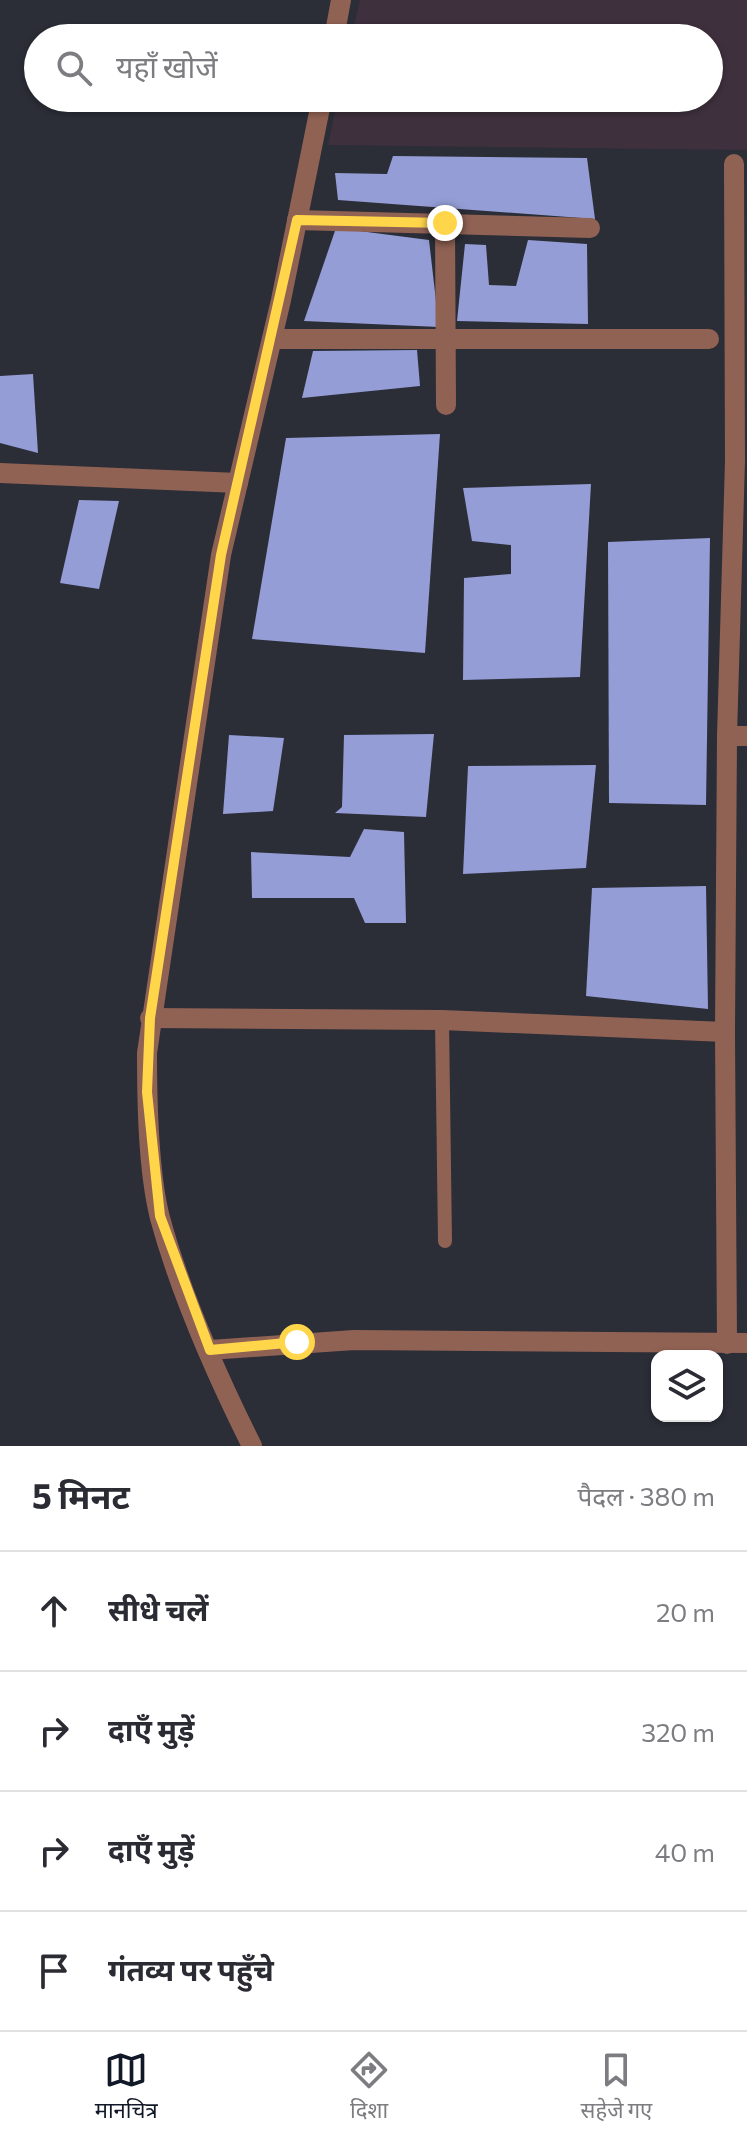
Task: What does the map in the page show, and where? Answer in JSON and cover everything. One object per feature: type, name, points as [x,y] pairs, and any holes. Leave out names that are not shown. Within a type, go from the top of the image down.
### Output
[{"type":"street","points":[[337,24],[341,0]]},
{"type":"street","points":[[252,1446],[210,1350],[160,1216],[147,1092],[150,1018],[219,570],[272,339],[319,112]]},
{"type":"street","points":[[210,1350],[354,1340],[737,1344],[726,1239],[725,1032],[737,736],[741,461],[734,164]]},
{"type":"street","points":[[297,220],[590,228]]},
{"type":"street","points":[[445,223],[446,405]]},
{"type":"street","points":[[272,339],[709,339]]},
{"type":"street","points":[[0,473],[238,483]]},
{"type":"street","points":[[150,1018],[442,1020],[725,1032]]},
{"type":"street","points":[[726,1239],[747,1240]]},
{"type":"lane","points":[[442,1020],[445,1241]]},
{"type":"shaded area","points":[[360,0],[747,0],[747,150],[328,145],[335,112],[723,112],[723,24],[354,24]]},
{"type":"building","points":[[393,156],[587,158],[595,219],[338,200],[335,173],[387,174]]},
{"type":"building","points":[[336,228],[429,240],[439,327],[304,321]]},
{"type":"building","points":[[528,240],[587,244],[588,324],[457,321],[465,244],[486,245],[489,285],[516,286]]},
{"type":"building","points":[[417,350],[420,386],[302,398],[313,351]]},
{"type":"building","points":[[33,374],[38,453],[0,443],[0,376]]},
{"type":"building","points":[[440,434],[425,653],[252,639],[286,438]]},
{"type":"building","points":[[591,484],[580,677],[463,680],[464,578],[511,574],[511,545],[472,541],[463,488]]},
{"type":"building","points":[[79,500],[119,501],[99,589],[60,583]]},
{"type":"building","points":[[710,538],[706,805],[609,803],[608,542]]},
{"type":"building","points":[[434,734],[426,817],[335,813],[342,807],[344,735]]},
{"type":"building","points":[[229,735],[284,738],[273,811],[223,814]]},
{"type":"building","points":[[596,765],[586,868],[463,874],[468,766]]},
{"type":"building","points":[[364,829],[404,832],[406,923],[365,923],[354,898],[252,898],[251,852],[350,857]]},
{"type":"building","points":[[706,886],[708,1009],[586,996],[592,888]]},
{"type":"route","points":[[297,1342],[210,1350],[191,1306],[160,1216],[147,1092],[150,1018],[221,555],[297,220],[445,223]]}]
